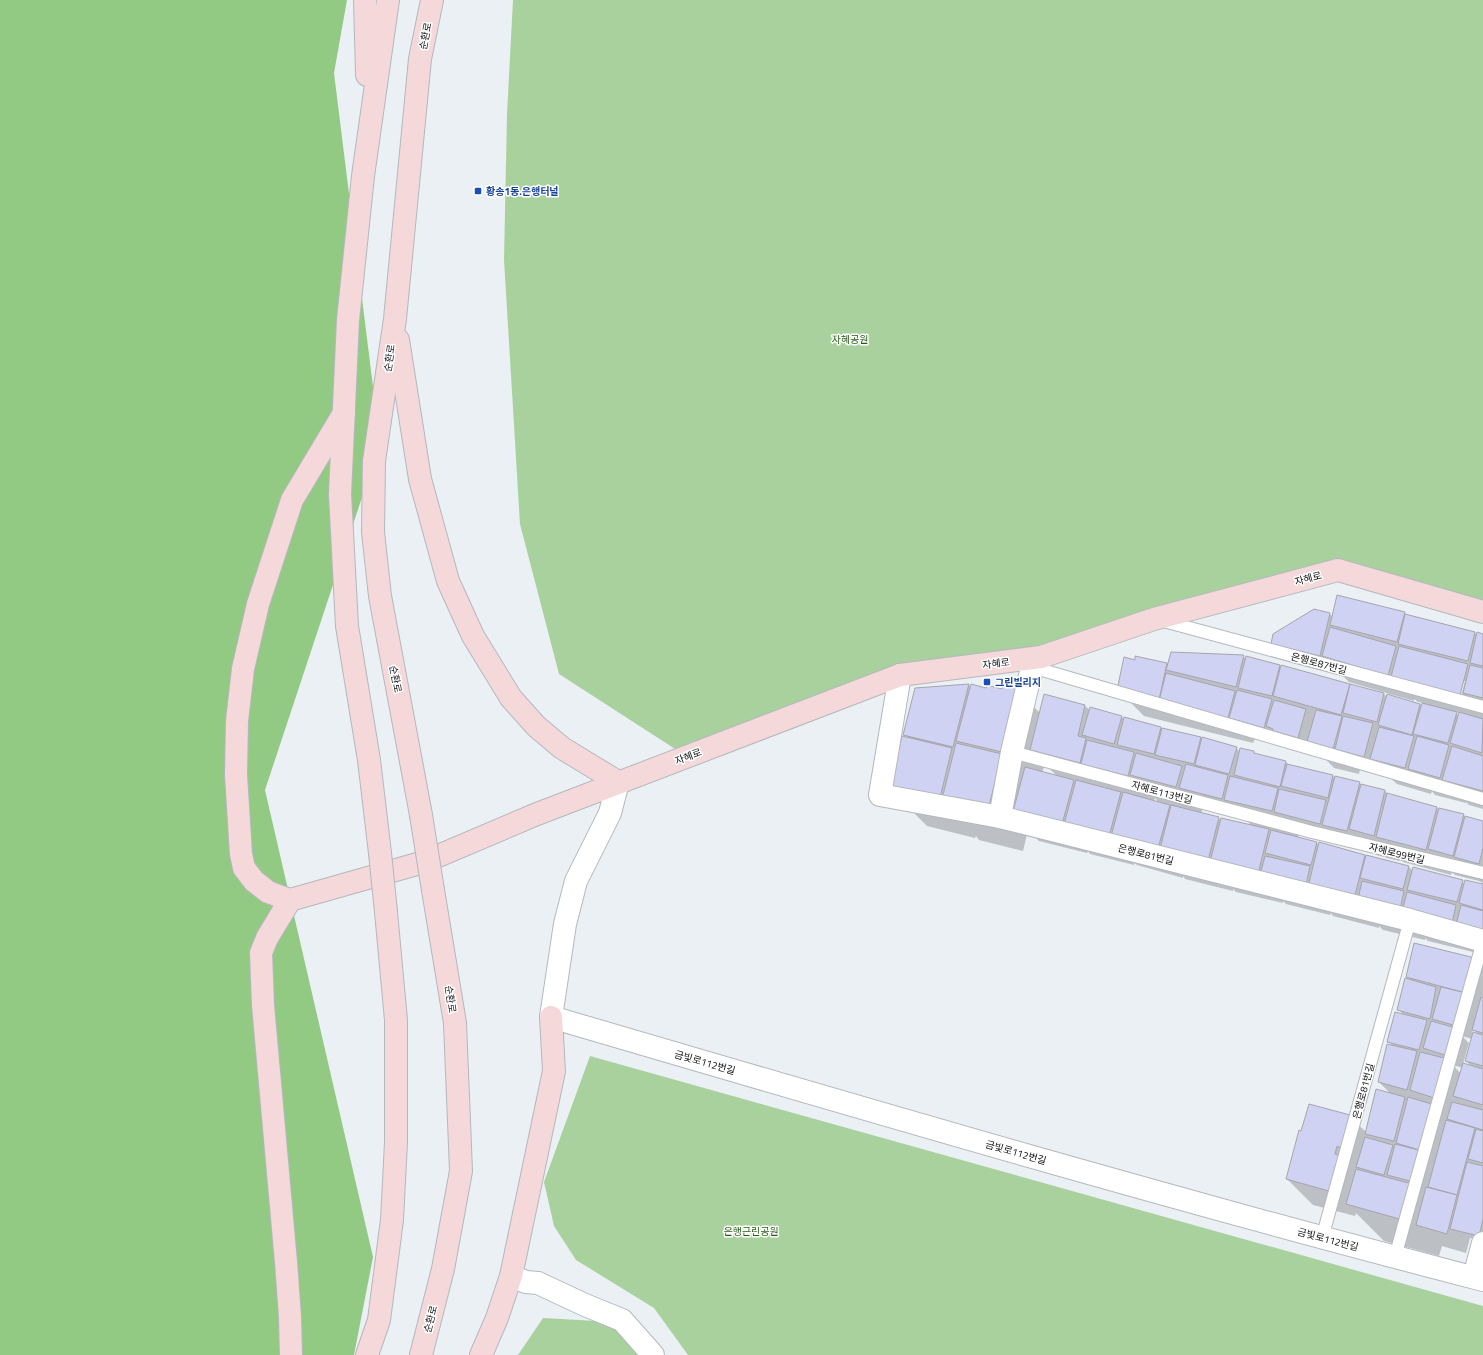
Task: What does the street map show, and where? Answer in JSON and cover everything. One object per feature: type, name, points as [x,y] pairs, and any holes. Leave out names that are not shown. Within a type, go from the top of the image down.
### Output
[{"type":"main road","points":[[365,0],[369,133]]},
{"type":"main road","points":[[367,1355],[379,1320],[392,1220],[396,1150],[396,1020],[380,853],[369,760],[346,626],[340,494],[348,320],[363,176],[388,0]]},
{"type":"main road","name":"순환로","points":[[421,1355],[443,1269],[461,1171],[455,1023],[421,815],[380,596],[373,532],[374,460],[395,319],[420,59],[432,0]]},
{"type":"main road","points":[[420,59],[440,0]]},
{"type":"main road","points":[[395,319],[420,479],[448,581],[474,636],[511,698],[536,726],[562,748],[618,782]]},
{"type":"main road","points":[[291,1355],[288,1286],[263,1005],[261,953],[267,938],[290,900],[268,892],[254,881],[244,868],[241,854],[236,775],[237,721],[243,669],[258,604],[292,500],[344,413]]},
{"type":"main road","name":"자혜로","points":[[290,900],[424,862],[618,782],[900,675],[1036,662],[1154,619],[1338,570],[1483,612]]},
{"type":"main road","points":[[480,1355],[497,1318],[511,1276],[554,1071],[551,1017]]},
{"type":"street","points":[[1000,817],[1012,752],[1036,662]]},
{"type":"street","name":"은행로81번길","points":[[900,675],[880,795],[1000,817],[1410,920],[1483,941]]},
{"type":"street","points":[[551,1017],[565,924],[576,881],[610,813],[618,782]]},
{"type":"street","name":"금빛로112번길","points":[[551,1017],[962,1137],[1322,1238],[1478,1279]]},
{"type":"street","points":[[1478,1279],[1483,1243]]},
{"type":"street","points":[[511,1276],[526,1282],[538,1284],[622,1320],[653,1355]]},
{"type":"lane","name":"은행로87번길","points":[[1154,619],[1483,707]]},
{"type":"lane","points":[[1036,662],[1322,752],[1483,799]]},
{"type":"lane","name":"자혜로113번길","points":[[1012,752],[1312,832]]},
{"type":"lane","name":"자혜로99번길","points":[[1312,832],[1483,873]]},
{"type":"lane","name":"은행로81번길","points":[[1322,1238],[1410,920]]},
{"type":"lane","name":"은행로81번길","points":[[1396,1257],[1483,941]]},
{"type":"green space","points":[[0,0],[347,0],[334,73],[380,443],[265,790],[373,1257],[354,1355],[0,1355]]},
{"type":"green space","name":"자혜공원","points":[[513,0],[1483,0],[1483,612],[1338,570],[1041,657],[900,675],[686,756],[559,674],[520,524],[504,260],[507,114]]},
{"type":"green space","name":"은행근린공원","points":[[590,1056],[1483,1306],[1483,1355],[688,1355],[654,1308],[576,1260],[554,1226],[544,1182]]},
{"type":"green space","points":[[543,1318],[615,1322],[650,1355],[518,1355]]},
{"type":"building","points":[[1337,595],[1405,612],[1397,642],[1330,625]]},
{"type":"building","points":[[1314,609],[1330,613],[1320,656],[1271,644],[1273,634]]},
{"type":"building","points":[[1405,614],[1475,632],[1468,661],[1398,644]]},
{"type":"building","points":[[1330,627],[1396,646],[1388,676],[1322,656]]},
{"type":"building","points":[[1477,632],[1483,634],[1483,666],[1470,663]]},
{"type":"building","points":[[1399,646],[1468,664],[1460,695],[1391,677]]},
{"type":"building","points":[[1171,652],[1244,655],[1236,687],[1166,670]]},
{"type":"building","points":[[1135,656],[1167,663],[1159,700],[1117,690],[1124,657],[1135,660]]},
{"type":"building","points":[[1246,656],[1280,665],[1272,696],[1238,688]]},
{"type":"building","points":[[1281,665],[1350,684],[1341,715],[1273,696]]},
{"type":"building","points":[[1470,665],[1483,668],[1483,698],[1463,693]]},
{"type":"building","points":[[1166,673],[1235,691],[1228,718],[1159,701]]},
{"type":"building","points":[[969,684],[953,747],[903,735],[915,688]]},
{"type":"building","points":[[971,684],[986,688],[987,685],[1002,689],[1003,685],[1018,689],[1002,752],[956,741]]},
{"type":"building","points":[[1350,684],[1384,693],[1377,722],[1343,713]]},
{"type":"building","points":[[1237,690],[1272,699],[1264,728],[1229,718]]},
{"type":"building","points":[[1044,694],[1085,705],[1078,736],[1086,738],[1080,763],[1030,750]]},
{"type":"building","points":[[1387,694],[1420,704],[1412,735],[1378,725]]},
{"type":"building","points":[[1274,700],[1306,709],[1298,738],[1273,731],[1273,729],[1266,726]]},
{"type":"building","points":[[1422,703],[1457,712],[1448,743],[1413,734]]},
{"type":"building","points":[[1090,707],[1122,716],[1114,744],[1082,735]]},
{"type":"building","points":[[1316,710],[1342,716],[1333,749],[1307,742]]},
{"type":"building","points":[[1459,712],[1483,719],[1482,753],[1450,743]]},
{"type":"building","points":[[1343,716],[1373,723],[1364,757],[1335,749]]},
{"type":"building","points":[[1124,717],[1161,727],[1154,754],[1117,745]]},
{"type":"building","points":[[1379,727],[1414,736],[1405,768],[1370,759]]},
{"type":"building","points":[[1162,728],[1201,737],[1194,764],[1155,755]]},
{"type":"building","points":[[902,736],[952,748],[939,802],[889,789]]},
{"type":"building","points":[[1417,736],[1449,745],[1440,778],[1408,769]]},
{"type":"building","points":[[1202,737],[1237,747],[1229,774],[1195,765]]},
{"type":"building","points":[[1087,740],[1134,752],[1128,776],[1081,764]]},
{"type":"building","points":[[956,743],[1002,754],[987,814],[941,803]]},
{"type":"building","points":[[1452,746],[1483,756],[1483,791],[1442,780]]},
{"type":"building","points":[[1240,748],[1286,761],[1280,787],[1234,775]]},
{"type":"building","points":[[1136,753],[1182,766],[1176,787],[1130,775]]},
{"type":"building","points":[[1186,764],[1228,775],[1222,799],[1179,788]]},
{"type":"building","points":[[1287,764],[1333,775],[1328,798],[1281,786]]},
{"type":"building","points":[[1025,767],[1074,780],[1061,828],[1012,815]]},
{"type":"building","points":[[1230,776],[1278,788],[1272,811],[1224,800]]},
{"type":"building","points":[[1335,776],[1360,782],[1347,831],[1322,825]]},
{"type":"building","points":[[1076,780],[1121,792],[1108,840],[1063,828]]},
{"type":"building","points":[[1361,784],[1385,790],[1374,836],[1349,829]]},
{"type":"building","points":[[1279,789],[1326,800],[1320,824],[1274,812]]},
{"type":"building","points":[[1123,792],[1170,805],[1157,852],[1110,840]]},
{"type":"building","points":[[1387,793],[1437,807],[1426,850],[1376,837]]},
{"type":"building","points":[[1171,805],[1219,817],[1207,865],[1159,853]]},
{"type":"building","points":[[1439,808],[1464,814],[1453,856],[1428,849]]},
{"type":"building","points":[[1465,816],[1483,821],[1483,848],[1479,864],[1454,857]]},
{"type":"building","points":[[1221,818],[1269,829],[1257,878],[1209,866]]},
{"type":"building","points":[[1271,830],[1317,842],[1311,865],[1265,853]]},
{"type":"building","points":[[1319,842],[1365,855],[1353,903],[1307,891]]},
{"type":"building","points":[[1366,855],[1409,866],[1403,889],[1360,878]]},
{"type":"building","points":[[1265,856],[1310,866],[1305,890],[1259,879]]},
{"type":"building","points":[[1413,867],[1463,880],[1457,902],[1407,890]]},
{"type":"building","points":[[1465,880],[1483,884],[1483,910],[1459,903]]},
{"type":"building","points":[[1362,881],[1404,891],[1399,914],[1357,904]]},
{"type":"building","points":[[1407,892],[1456,905],[1451,928],[1401,916]]},
{"type":"building","points":[[1461,905],[1483,911],[1483,936],[1455,929]]},
{"type":"building","points":[[1414,943],[1475,958],[1466,993],[1406,977]]},
{"type":"building","points":[[1405,978],[1436,987],[1430,1019],[1397,1010]]},
{"type":"building","points":[[1441,987],[1466,993],[1457,1026],[1432,1019]]},
{"type":"building","points":[[1481,997],[1483,998],[1483,1033],[1472,1030]]},
{"type":"building","points":[[1395,1012],[1427,1020],[1419,1050],[1387,1042]]},
{"type":"building","points":[[1431,1021],[1456,1028],[1448,1056],[1423,1048]]},
{"type":"building","points":[[1473,1032],[1483,1035],[1483,1066],[1465,1061]]},
{"type":"building","points":[[1387,1044],[1417,1051],[1407,1090],[1378,1082]]},
{"type":"building","points":[[1420,1052],[1448,1059],[1437,1099],[1410,1090]]},
{"type":"building","points":[[1463,1063],[1483,1069],[1483,1105],[1453,1096]]},
{"type":"building","points":[[1376,1089],[1405,1097],[1394,1141],[1365,1134]]},
{"type":"building","points":[[1408,1097],[1435,1105],[1423,1151],[1396,1143]]},
{"type":"building","points":[[1452,1102],[1483,1110],[1483,1130],[1447,1119]]},
{"type":"building","points":[[1309,1104],[1350,1115],[1341,1148],[1337,1146],[1335,1154],[1339,1155],[1329,1191],[1286,1179],[1299,1130],[1301,1131]]},
{"type":"building","points":[[1446,1120],[1475,1128],[1457,1195],[1428,1187]]},
{"type":"building","points":[[1476,1129],[1483,1131],[1483,1163],[1468,1159]]},
{"type":"building","points":[[1365,1137],[1393,1145],[1384,1175],[1356,1167]]},
{"type":"building","points":[[1395,1144],[1422,1151],[1414,1182],[1387,1175]]},
{"type":"building","points":[[1467,1162],[1483,1166],[1483,1219],[1479,1236],[1450,1229]]},
{"type":"building","points":[[1356,1169],[1412,1184],[1403,1220],[1346,1204]]},
{"type":"building","points":[[1426,1187],[1457,1195],[1447,1234],[1416,1225]]},
{"type":"place","name":"황송1동.은행터널","points":[[478,191]]},
{"type":"place","name":"그린빌리지","points":[[987,682]]}]
